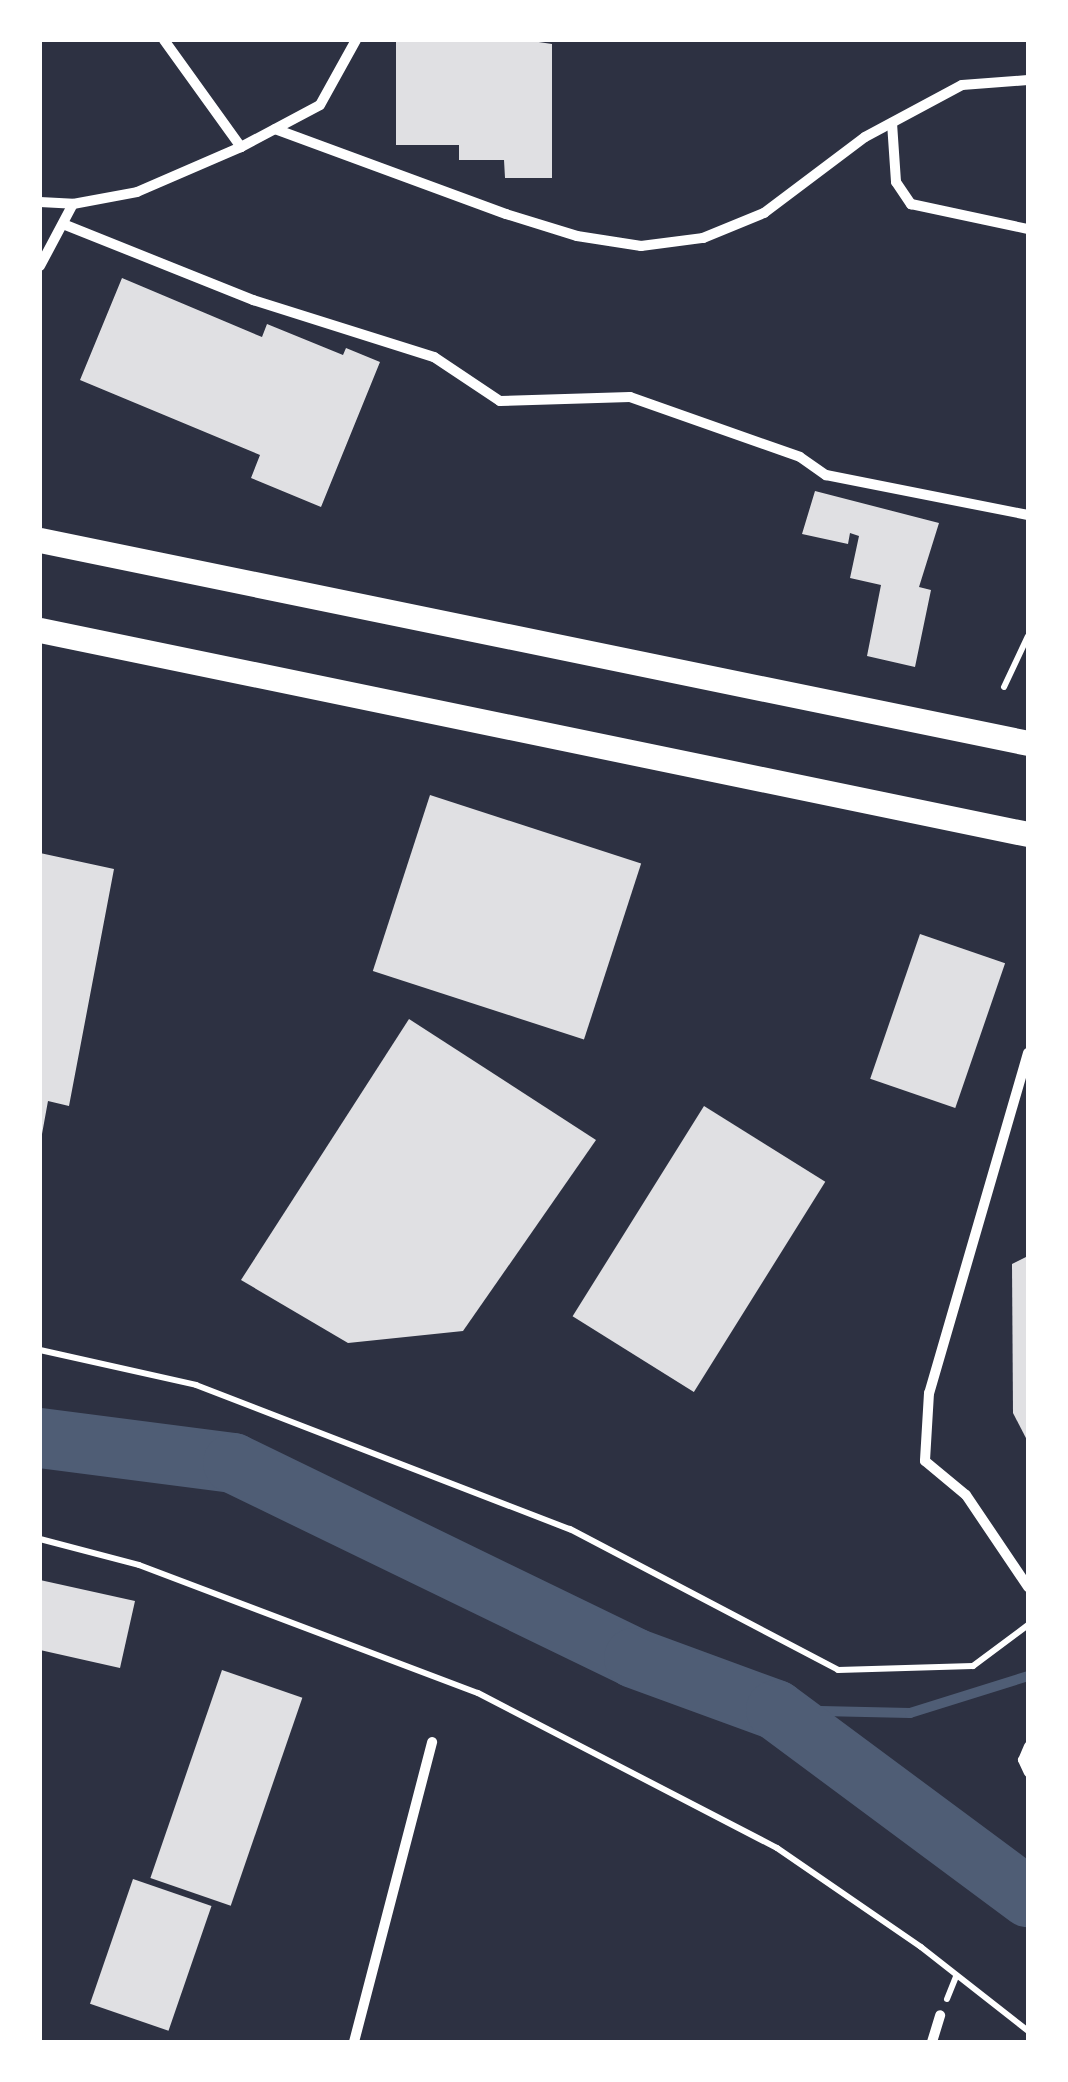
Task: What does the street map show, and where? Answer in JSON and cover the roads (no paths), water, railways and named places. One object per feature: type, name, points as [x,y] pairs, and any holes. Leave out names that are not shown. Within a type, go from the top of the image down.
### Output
[{"type":"highway","points":[[40,540],[1028,743]]},
{"type":"highway","points":[[40,630],[1028,834]]},
{"type":"street","points":[[164,40],[241,148]]},
{"type":"street","points":[[40,202],[73,204],[137,192],[241,148],[320,106],[356,40]]},
{"type":"street","points":[[275,129],[506,214],[576,236],[642,246],[703,238],[764,213],[892,123],[962,85],[1028,80]]},
{"type":"street","points":[[892,123],[896,182],[911,204],[1028,229]]},
{"type":"street","points":[[40,266],[73,204]]},
{"type":"street","points":[[62,224],[254,300],[434,357],[500,401],[630,397],[800,457],[826,475],[1028,515]]},
{"type":"street","points":[[1028,1053],[929,1393],[925,1460],[966,1495],[1028,1588]]},
{"type":"street","points":[[354,2042],[432,1742]]},
{"type":"street","points":[[932,2042],[940,2015]]},
{"type":"lane","points":[[1028,1746],[1022,1760],[1028,1773]]},
{"type":"waterway","points":[[40,1438],[233,1463],[634,1658],[776,1710],[1028,1897]]},
{"type":"waterway","points":[[776,1710],[910,1713],[1028,1676]]}]
